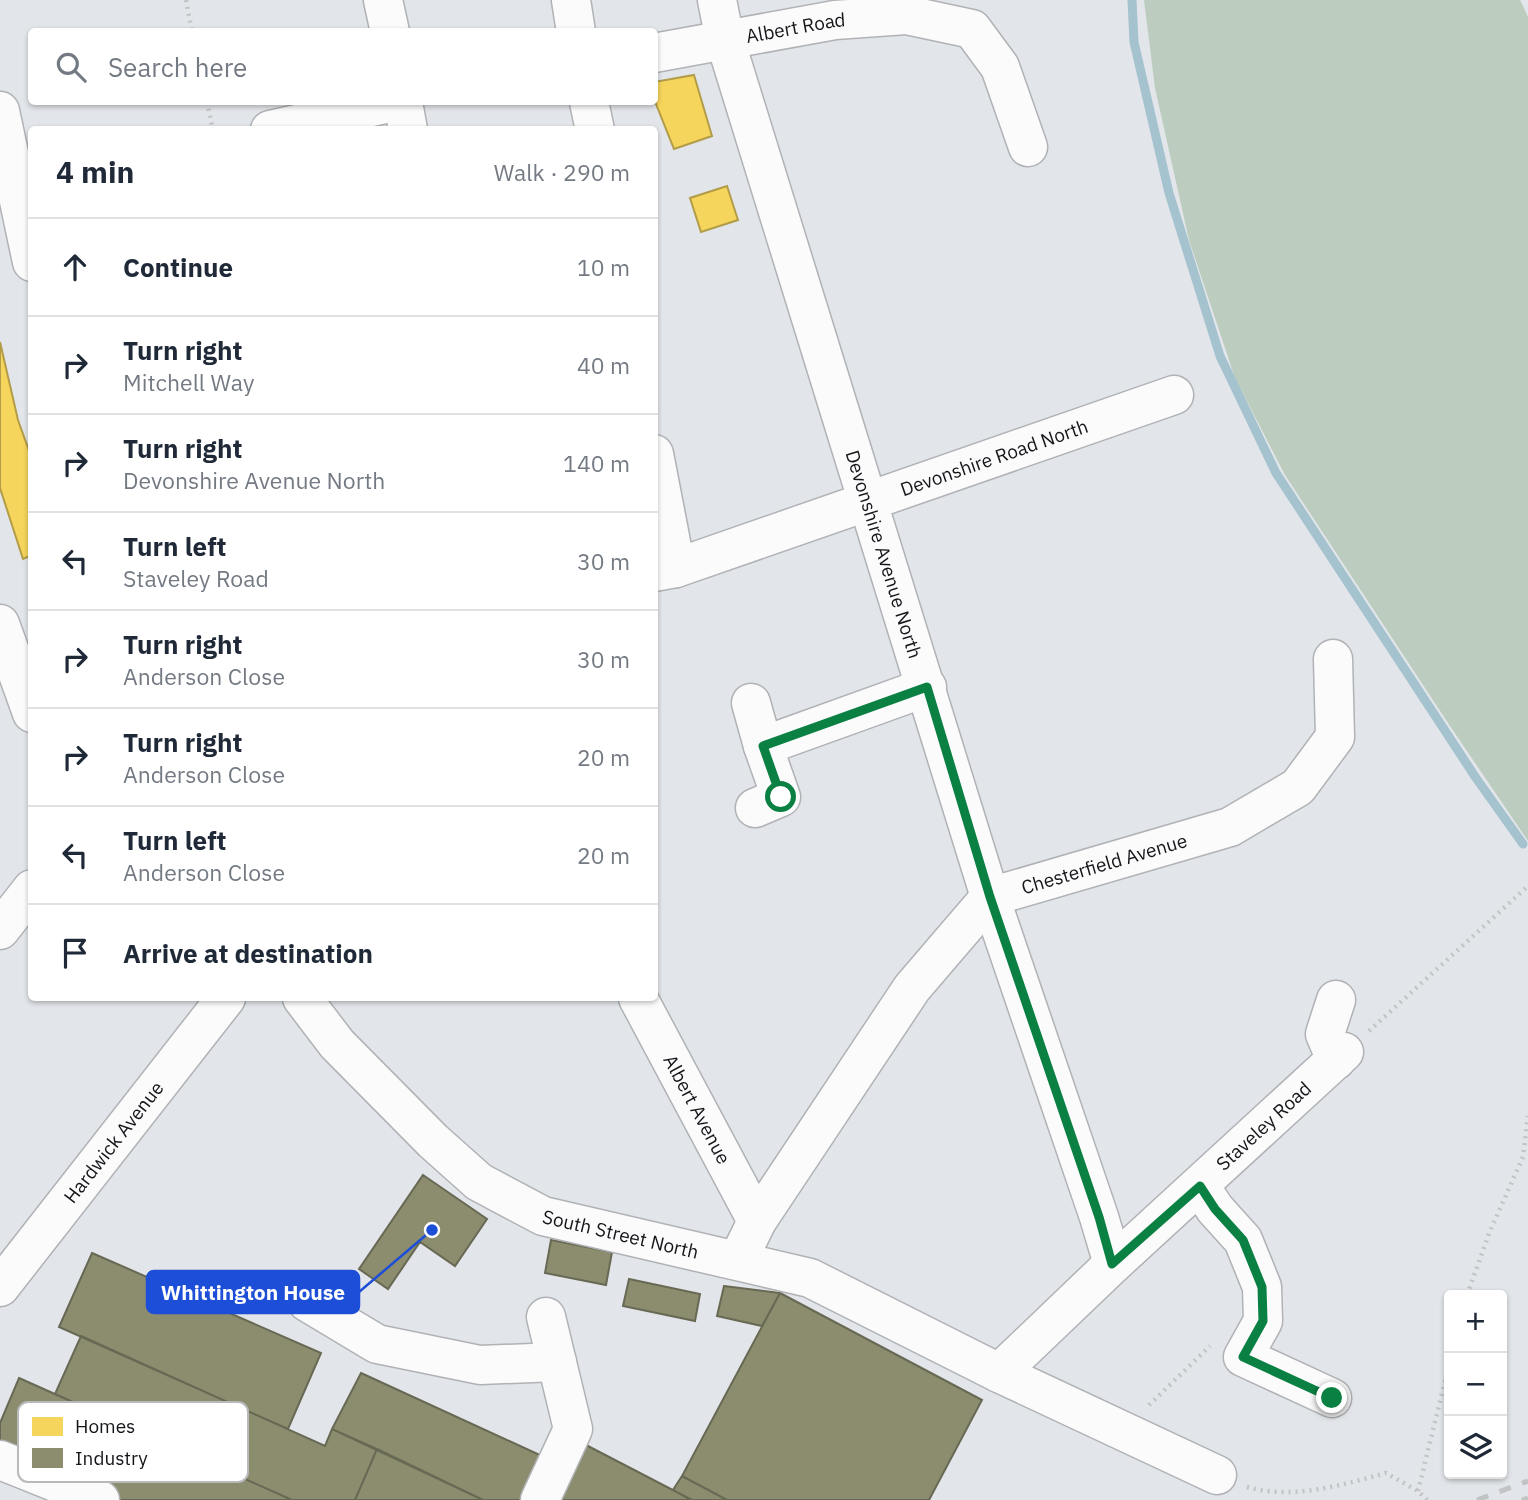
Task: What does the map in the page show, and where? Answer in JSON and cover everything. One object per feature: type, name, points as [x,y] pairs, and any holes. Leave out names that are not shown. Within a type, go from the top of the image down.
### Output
[{"type":"street","points":[[383,0],[389,28]]},
{"type":"street","points":[[570,0],[575,28]]},
{"type":"street","name":"Devonshire Avenue North","points":[[717,0],[725,40],[990,897],[1099,1217],[1112,1264]]},
{"type":"street","name":"Albert Road","points":[[658,52],[835,20],[906,15],[972,30],[1000,67],[1028,147]]},
{"type":"street","points":[[288,126],[381,105]]},
{"type":"street","points":[[404,105],[407,126]]},
{"type":"street","points":[[590,105],[594,126]]},
{"type":"street","points":[[0,111],[28,244]]},
{"type":"street","name":"Devonshire Road North","points":[[665,570],[1174,395]]},
{"type":"street","points":[[658,496],[665,570]]},
{"type":"street","points":[[0,624],[28,702]]},
{"type":"street","name":"Chesterfield Avenue","points":[[990,897],[1230,827],[1298,787],[1335,737],[1333,659]]},
{"type":"street","points":[[763,746],[927,687]]},
{"type":"street","points":[[751,703],[781,797],[755,808]]},
{"type":"street","points":[[0,930],[28,894]]},
{"type":"street","points":[[738,1260],[757,1222],[912,988],[990,897]]},
{"type":"street","points":[[1336,1000],[1325,1034],[1340,1056]]},
{"type":"street","name":"Hardwick Avenue","points":[[0,1287],[224,1001]]},
{"type":"street","name":"South Street North","points":[[304,1001],[337,1044],[433,1141],[479,1182],[543,1216],[810,1278],[999,1373],[1217,1475]]},
{"type":"street","name":"Albert Avenue","points":[[640,1001],[757,1222]]},
{"type":"street","name":"Staveley Road","points":[[999,1373],[1112,1264],[1340,1056]]},
{"type":"street","points":[[1200,1186],[1215,1209],[1243,1240],[1262,1287],[1263,1321],[1243,1357],[1332,1398]]},
{"type":"street","points":[[307,1302],[377,1343],[480,1365],[557,1362]]},
{"type":"street","points":[[540,1500],[573,1429],[546,1317]]},
{"type":"street","points":[[0,1460],[18,1467]]},
{"type":"street","points":[[55,1482],[100,1500]]},
{"type":"path","points":[[186,0],[191,28]]},
{"type":"path","points":[[208,105],[212,126]]},
{"type":"path","points":[[1340,1056],[1528,886]]},
{"type":"path","points":[[1469,1290],[1490,1231],[1523,1157],[1528,1116]]},
{"type":"path","points":[[1123,1430],[1216,1341],[1252,1340]]},
{"type":"path","points":[[1418,1491],[1444,1385]]},
{"type":"path","points":[[1217,1475],[1255,1490],[1303,1495],[1386,1473],[1418,1491],[1427,1500]]},
{"type":"green space","points":[[1144,0],[1520,0],[1528,17],[1528,841],[1285,475],[1235,378],[1189,240],[1155,88]]},
{"type":"building: Homes","points":[[694,75],[712,136],[674,149],[656,105],[658,81]]},
{"type":"building: Homes","points":[[727,186],[738,220],[701,232],[690,198]]},
{"type":"building: Homes","points":[[0,342],[18,420],[28,448],[28,557],[23,559],[0,488]]},
{"type":"building: Industry","points":[[423,1175],[487,1219],[455,1266],[420,1242],[388,1289],[359,1269]]},
{"type":"building: Industry","points":[[551,1240],[612,1252],[606,1285],[545,1273]]},
{"type":"building: Industry","points":[[92,1253],[321,1353],[288,1429],[248,1411],[248,1402],[227,1402],[59,1327]]},
{"type":"building: Industry","points":[[629,1279],[700,1294],[695,1321],[623,1306]]},
{"type":"building: Industry","points":[[724,1286],[780,1293],[762,1326],[717,1316]]},
{"type":"building: Industry","points":[[780,1293],[982,1400],[929,1500],[727,1500],[682,1476]]},
{"type":"building: Industry","points":[[81,1336],[227,1402],[73,1402],[55,1394]]},
{"type":"building: Industry","points":[[361,1373],[542,1456],[522,1500],[483,1500],[332,1429]]},
{"type":"building: Industry","points":[[19,1378],[73,1402],[18,1402],[18,1457],[0,1449],[0,1423]]},
{"type":"building: Industry","points":[[248,1411],[325,1446],[332,1429],[377,1449],[355,1500],[292,1500],[248,1480]]},
{"type":"building: Industry","points":[[586,1445],[692,1500],[557,1500]]},
{"type":"building: Industry","points":[[377,1449],[483,1500],[355,1500]]},
{"type":"building: Industry","points":[[682,1476],[727,1500],[691,1500],[673,1490]]},
{"type":"building: Industry","points":[[248,1480],[292,1500],[120,1500],[78,1482]]},
{"type":"waterway","points":[[1132,0],[1134,42],[1169,193],[1220,356],[1276,473],[1476,778],[1523,844]]},
{"type":"railway","points":[[1477,1500],[1528,1481]]},
{"type":"railway","points":[[1522,1500],[1528,1498]]},
{"type":"place","name":"Whittington House","points":[[432,1230]]},
{"type":"route","points":[[781,797],[763,746],[927,687],[990,897],[1099,1217],[1112,1264],[1200,1186],[1215,1209],[1243,1240],[1262,1287],[1263,1321],[1243,1357],[1332,1398]]}]
